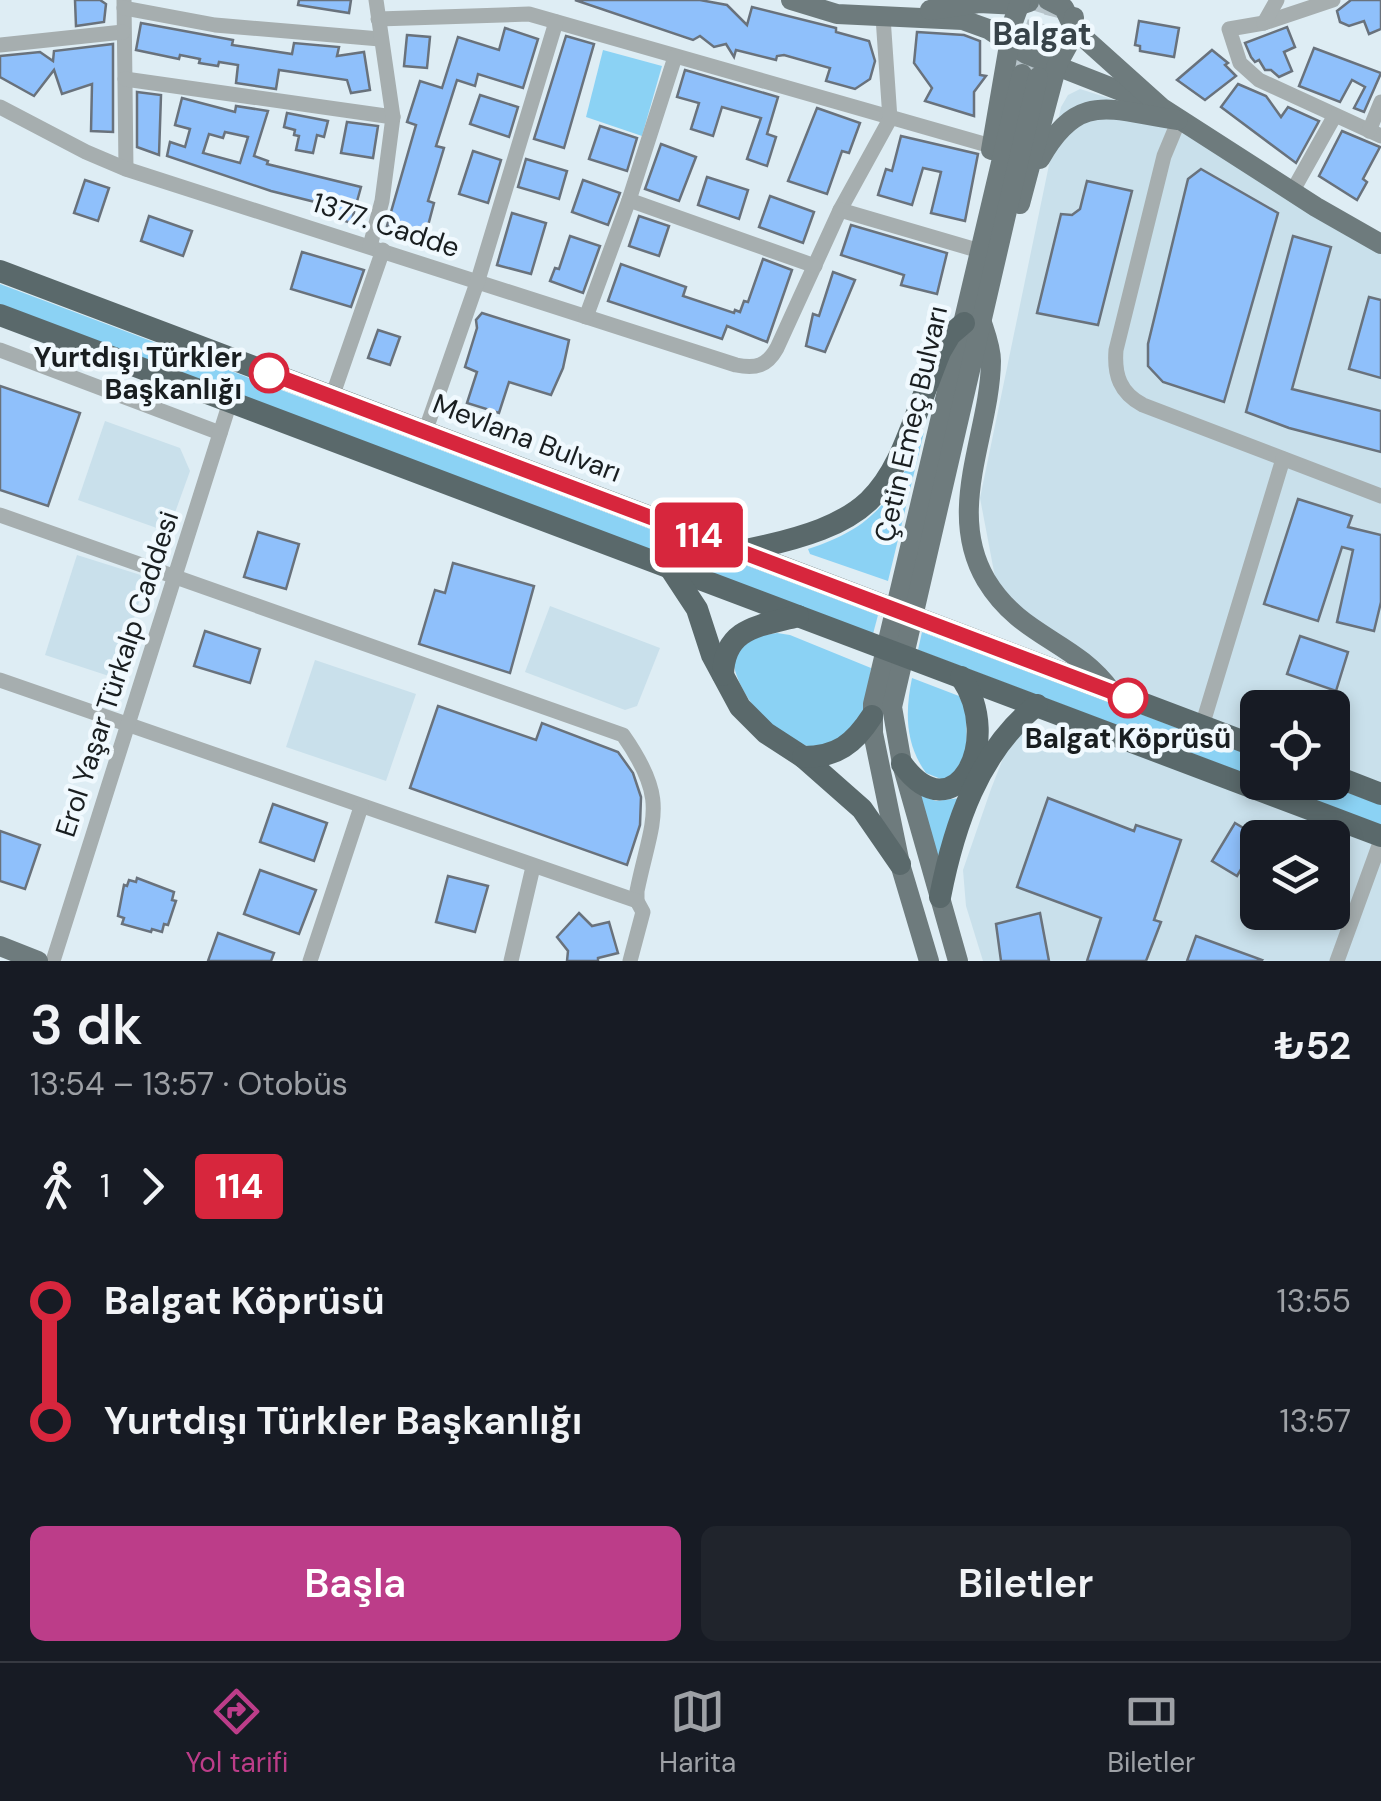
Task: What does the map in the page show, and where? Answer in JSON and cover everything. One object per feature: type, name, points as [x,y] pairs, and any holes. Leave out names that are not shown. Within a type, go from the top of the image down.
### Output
[{"type":"highway","name":"Mevlana Bulvarı","points":[[0,271],[1240,740]]},
{"type":"highway","points":[[0,315],[1381,838]]},
{"type":"highway","points":[[741,551],[834,526],[856,514],[877,495],[894,472],[940,352],[950,334],[973,322]]},
{"type":"highway","points":[[670,568],[697,609],[722,678],[740,707],[862,809],[900,864]]},
{"type":"highway","points":[[722,678],[723,658],[737,636],[798,616]]},
{"type":"highway","points":[[902,764],[917,781],[937,789],[950,787],[969,770],[980,731],[974,700],[961,677]]},
{"type":"highway","points":[[940,897],[953,842],[975,785],[1001,738],[1037,706]]},
{"type":"highway","points":[[803,756],[827,756],[845,748],[872,716]]},
{"type":"highway","points":[[1350,782],[1381,794]]},
{"type":"main road","points":[[791,0],[883,18],[963,20],[988,29],[1026,54],[1170,114]]},
{"type":"main road","points":[[1048,0],[1064,8],[1074,29],[1170,114],[1381,244]]},
{"type":"main road","name":"Çetin Emeç Bulvarı","points":[[988,242],[1016,215],[1028,182],[1057,65],[1074,29],[1074,0]]},
{"type":"main road","points":[[883,18],[964,2],[1025,2]]},
{"type":"main road","name":"Çetin Emeç Bulvarı","points":[[988,242],[981,204],[1010,42],[1025,2]]},
{"type":"main road","name":"Çetin Emeç Bulvarı","points":[[885,694],[1030,75]]},
{"type":"main road","points":[[1028,182],[1052,137],[1077,115],[1091,110],[1170,114]]},
{"type":"main road","points":[[973,322],[991,362],[968,500],[973,547],[984,577],[1016,619],[1081,659],[1111,692]]},
{"type":"main road","points":[[885,694],[872,716],[900,864],[929,961]]},
{"type":"main road","points":[[885,694],[958,961]]},
{"type":"main road","points":[[0,946],[38,961]]},
{"type":"street","points":[[332,396],[377,248],[393,117],[376,0]]},
{"type":"street","points":[[1264,23],[1277,0]]},
{"type":"street","points":[[1332,0],[1264,23],[1229,29],[1240,63],[1249,73],[1375,134],[1381,102]]},
{"type":"street","points":[[126,169],[124,4],[215,24],[380,39]]},
{"type":"street","points":[[378,19],[529,14],[991,146]]},
{"type":"street","points":[[629,200],[815,266],[840,210],[890,119],[883,18]]},
{"type":"street","points":[[426,432],[478,280],[556,22]]},
{"type":"street","points":[[0,44],[124,32]]},
{"type":"street","points":[[586,317],[675,57]]},
{"type":"street","points":[[125,79],[393,117]]},
{"type":"street","name":"1377. Cadde","points":[[0,107],[126,169],[736,365],[765,364],[777,348],[815,266]]},
{"type":"street","points":[[1170,114],[1164,156],[1116,350],[1117,379],[1128,396],[1143,406],[1381,496]]},
{"type":"street","points":[[1292,192],[1334,117]]},
{"type":"street","points":[[840,210],[988,242]]},
{"type":"street","points":[[0,350],[220,434]]},
{"type":"street","name":"Erol Yaşar Türkalp Caddesi","points":[[53,961],[230,402]]},
{"type":"street","points":[[1202,726],[1284,459]]},
{"type":"street","points":[[0,515],[623,735],[648,776],[656,802],[637,901],[643,912],[630,961]]},
{"type":"street","points":[[0,680],[637,901]]},
{"type":"street","points":[[310,961],[360,806]]},
{"type":"street","points":[[1337,961],[1381,838]]},
{"type":"street","points":[[511,961],[533,867]]},
{"type":"shaded area","points":[[603,50],[662,66],[642,136],[586,117]]},
{"type":"shaded area","points":[[1080,89],[1140,108],[1381,251],[1381,961],[983,961],[966,906],[963,870],[1009,743],[1027,730],[1058,732],[1087,659],[1015,608],[995,577],[980,498],[1061,107],[1068,95]]},
{"type":"shaded area","points":[[0,284],[878,615],[873,634],[0,304]]},
{"type":"shaded area","points":[[105,421],[180,448],[190,471],[168,532],[78,500]]},
{"type":"shaded area","points":[[924,432],[888,581],[810,554],[808,549],[852,530],[881,506]]},
{"type":"shaded area","points":[[77,555],[147,577],[115,678],[45,655]]},
{"type":"shaded area","points":[[550,606],[660,648],[637,706],[625,710],[525,672]]},
{"type":"shaded area","points":[[922,632],[1240,752],[1240,772],[918,650]]},
{"type":"shaded area","points":[[777,633],[871,668],[865,711],[851,739],[808,746],[791,740],[766,721],[745,694],[733,652],[759,636]]},
{"type":"shaded area","points":[[315,660],[416,694],[386,781],[286,747]]},
{"type":"shaded area","points":[[912,678],[959,696],[966,711],[967,758],[946,781],[926,773],[910,739],[908,703]]},
{"type":"shaded area","points":[[1350,793],[1381,805],[1381,825],[1315,800],[1350,800]]},
{"type":"shaded area","points":[[920,795],[936,801],[960,798],[941,868]]},
{"type":"building","points":[[75,0],[100,0],[106,4],[104,22],[76,26]]},
{"type":"building","points":[[299,0],[351,0],[349,13],[298,5]]},
{"type":"building","points":[[575,0],[700,0],[727,5],[747,25],[752,7],[836,28],[836,32],[869,41],[875,61],[870,79],[855,89],[826,81],[830,68],[784,55],[776,60],[736,50],[734,57],[726,44],[714,47],[700,36],[693,40]]},
{"type":"building","points":[[1351,0],[1381,0],[1381,29],[1369,34],[1364,21],[1349,26],[1340,22],[1337,11]]},
{"type":"building","points":[[1139,21],[1179,28],[1174,57],[1140,51],[1140,46],[1135,45]]},
{"type":"building","points":[[141,23],[233,40],[232,45],[292,54],[294,43],[339,47],[337,56],[364,52],[370,90],[351,93],[347,80],[279,70],[276,89],[236,83],[238,65],[219,62],[218,66],[180,55],[179,59],[136,50]]},
{"type":"building","points":[[1287,27],[1295,47],[1284,52],[1292,71],[1279,77],[1265,70],[1259,60],[1255,62],[1245,43]]},
{"type":"building","points":[[505,28],[538,39],[523,88],[478,74],[475,86],[457,80],[436,146],[444,148],[428,201],[434,203],[425,237],[387,226],[416,125],[407,122],[420,81],[442,88],[458,37],[499,50]]},
{"type":"building","points":[[917,32],[964,35],[980,41],[980,75],[986,76],[974,92],[974,116],[925,101],[932,88],[914,63]]},
{"type":"building","points":[[407,35],[430,37],[427,68],[404,66]]},
{"type":"building","points":[[566,36],[594,44],[564,148],[534,139]]},
{"type":"building","points":[[113,44],[113,132],[91,131],[92,84],[62,94],[54,70],[34,96],[0,77],[0,56],[40,52],[53,61],[54,51]]},
{"type":"building","points":[[1314,48],[1381,73],[1364,112],[1354,108],[1365,87],[1352,80],[1340,102],[1299,86]]},
{"type":"building","points":[[1212,50],[1236,76],[1205,100],[1177,80]]},
{"type":"building","points":[[685,70],[778,97],[767,134],[776,137],[767,166],[747,159],[761,118],[722,107],[713,136],[691,129],[699,103],[677,97]]},
{"type":"building","points":[[1238,84],[1266,96],[1281,117],[1288,107],[1319,121],[1296,163],[1221,107]]},
{"type":"building","points":[[137,92],[161,95],[159,155],[137,147]]},
{"type":"building","points":[[480,95],[518,107],[509,137],[470,124]]},
{"type":"building","points":[[182,98],[235,112],[236,106],[268,111],[254,156],[268,161],[267,164],[361,187],[351,223],[317,212],[319,203],[167,156],[170,142],[185,147],[190,129],[175,125]],"holes":[[[225,132],[248,137],[240,163],[203,153],[209,134],[223,138]]]},
{"type":"building","points":[[817,108],[860,123],[849,153],[842,151],[827,194],[788,181]]},
{"type":"building","points":[[287,113],[328,121],[324,137],[317,135],[313,153],[296,150],[299,136],[294,135],[295,130],[284,127]]},
{"type":"building","points":[[347,122],[378,126],[373,158],[341,153]]},
{"type":"building","points":[[600,126],[637,138],[627,171],[589,159]]},
{"type":"building","points":[[1342,131],[1380,147],[1357,200],[1319,176]]},
{"type":"building","points":[[901,136],[978,154],[965,221],[931,213],[941,172],[923,168],[912,205],[878,195],[886,169],[892,171]]},
{"type":"building","points":[[661,144],[696,157],[679,201],[645,189]]},
{"type":"building","points":[[473,151],[501,160],[488,203],[459,194]]},
{"type":"building","points":[[526,159],[567,171],[559,199],[518,187]]},
{"type":"building","points":[[1201,169],[1278,213],[1224,402],[1163,382],[1148,366],[1148,344],[1188,179]]},
{"type":"building","points":[[707,177],[748,190],[739,219],[698,205]]},
{"type":"building","points":[[85,180],[109,188],[98,221],[74,213]]},
{"type":"building","points":[[583,180],[620,193],[608,225],[572,212]]},
{"type":"building","points":[[1087,181],[1132,191],[1098,325],[1037,313],[1061,214],[1072,215],[1080,209]]},
{"type":"building","points":[[770,196],[814,212],[803,243],[759,227]]},
{"type":"building","points":[[512,213],[546,223],[531,274],[497,265]]},
{"type":"building","points":[[149,216],[192,231],[183,256],[141,241]]},
{"type":"building","points":[[639,216],[669,226],[659,256],[629,246]]},
{"type":"building","points":[[851,225],[947,253],[937,294],[901,285],[904,275],[841,255]]},
{"type":"building","points":[[570,236],[600,246],[583,293],[550,281],[555,268],[559,269]]},
{"type":"building","points":[[1293,236],[1331,247],[1292,389],[1381,411],[1381,452],[1289,428],[1246,412]]},
{"type":"building","points":[[302,252],[364,270],[351,307],[291,289]]},
{"type":"building","points":[[763,259],[792,270],[767,342],[727,326],[722,339],[608,301],[621,264],[686,287],[683,296],[740,312],[744,301],[748,302]]},
{"type":"building","points":[[833,272],[855,280],[825,352],[806,346],[813,314],[819,316]]},
{"type":"building","points":[[1369,297],[1381,300],[1381,378],[1349,369]]},
{"type":"building","points":[[482,313],[569,340],[563,368],[551,395],[509,382],[499,413],[467,403],[477,372],[465,367],[476,320]]},
{"type":"building","points":[[378,330],[400,337],[390,365],[368,358]]},
{"type":"building","points":[[0,386],[80,413],[48,506],[0,490]]},
{"type":"building","points":[[1298,499],[1352,516],[1348,527],[1381,535],[1381,602],[1374,631],[1337,622],[1353,550],[1342,547],[1318,621],[1264,604]]},
{"type":"building","points":[[258,532],[299,544],[286,589],[244,577]]},
{"type":"building","points":[[453,563],[534,586],[510,673],[419,644],[435,590],[445,593]]},
{"type":"building","points":[[205,631],[260,649],[250,683],[194,666]]},
{"type":"building","points":[[1300,636],[1348,652],[1336,690],[1287,674]]},
{"type":"building","points":[[438,706],[536,740],[542,723],[618,752],[633,773],[641,797],[640,825],[627,865],[410,788]]},
{"type":"building","points":[[1048,798],[1134,831],[1136,825],[1181,840],[1154,920],[1161,922],[1146,961],[1087,961],[1101,918],[1017,887]]},
{"type":"building","points":[[273,804],[327,823],[314,861],[260,842]]},
{"type":"building","points":[[1235,823],[1240,826],[1237,876],[1212,861]]},
{"type":"building","points":[[0,831],[40,845],[25,889],[0,881]]},
{"type":"building","points":[[260,870],[316,890],[299,934],[244,914]]},
{"type":"building","points":[[448,876],[488,886],[475,932],[436,922]]},
{"type":"building","points":[[137,878],[174,892],[172,900],[176,901],[162,932],[122,924],[124,918],[118,916],[124,885],[129,880],[136,882]]},
{"type":"building","points":[[579,913],[592,926],[609,922],[618,953],[598,961],[567,961],[568,951],[557,937]]},
{"type":"building","points":[[1040,913],[1049,961],[1001,961],[996,924]]},
{"type":"building","points":[[218,933],[274,953],[271,961],[208,961]]},
{"type":"building","points":[[1196,936],[1262,960],[1187,961]]},
{"type":"tunnel","points":[[1023,70],[1044,0]]},
{"type":"tunnel","points":[[1039,75],[1058,0]]},
{"type":"bus line","name":"114","points":[[269,373],[1128,698]]},
{"type":"place","name":"Yurtdışı Türkler Başkanlığı","points":[[269,373]]},
{"type":"place","name":"Balgat Köprüsü","points":[[1128,698]]},
{"type":"district","name":"Balgat","points":[[1042,34]]}]
